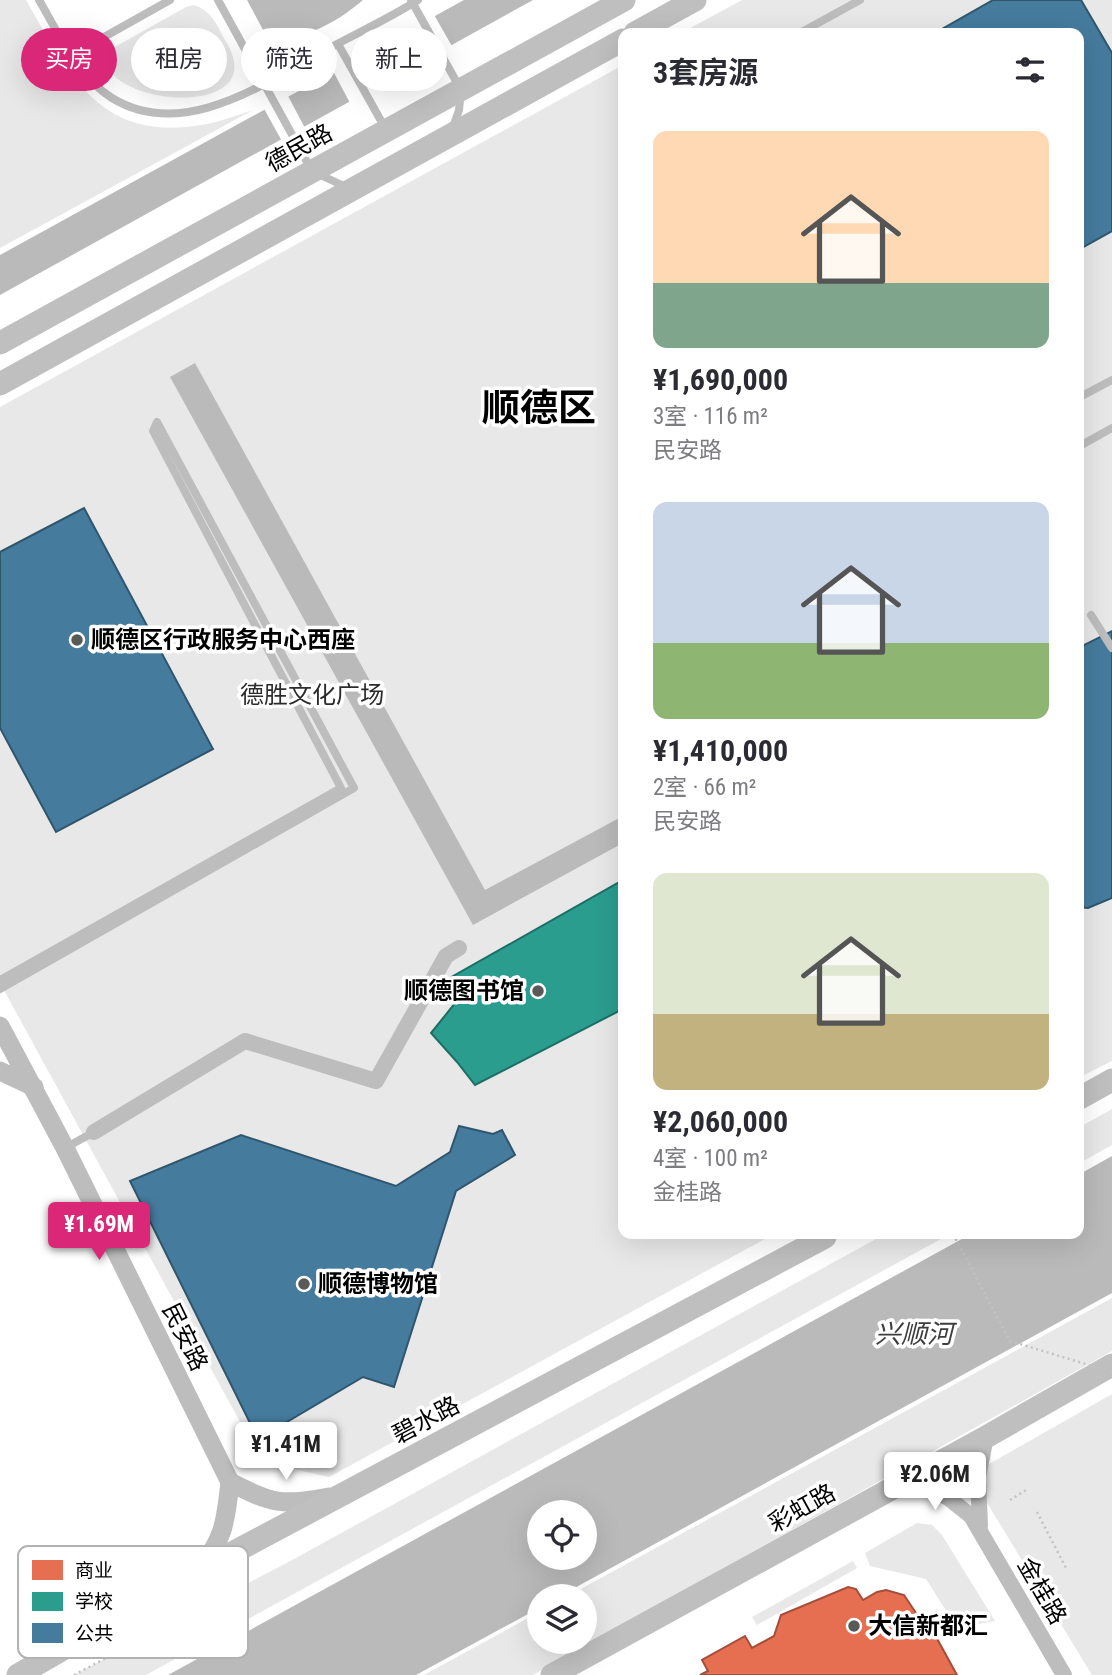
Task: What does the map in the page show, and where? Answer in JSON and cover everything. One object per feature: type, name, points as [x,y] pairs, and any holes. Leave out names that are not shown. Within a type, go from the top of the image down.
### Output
[{"type":"main road","name":"德民路","points":[[0,343],[624,0]]},
{"type":"main road","points":[[644,28],[695,0]]},
{"type":"main road","points":[[0,384],[618,43]]},
{"type":"main road","points":[[1084,1096],[1112,1080]]},
{"type":"main road","name":"碧水路","points":[[245,1546],[821,1239]]},
{"type":"main road","name":"彩虹路","points":[[552,1675],[1112,1365]]},
{"type":"main road","name":"碧水路","points":[[18,1675],[47,1658]]},
{"type":"street","points":[[93,1132],[245,1041],[376,1080],[446,956],[459,948]]},
{"type":"street","name":"民安路","points":[[0,1026],[65,1148],[230,1482]]},
{"type":"street","points":[[0,1071],[34,1087]]},
{"type":"street","name":"金桂路","points":[[981,1529],[978,1477],[986,1437]]},
{"type":"street","points":[[216,1546],[225,1525],[230,1482],[261,1498],[292,1504],[340,1495]]},
{"type":"street","name":"金桂路","points":[[893,1488],[929,1490],[960,1505],[981,1529],[1064,1675]]},
{"type":"lane","points":[[40,0],[56,28]]},
{"type":"lane","points":[[117,30],[170,0]]},
{"type":"lane","points":[[218,0],[241,43]]},
{"type":"lane","points":[[809,28],[860,0]]},
{"type":"lane","points":[[386,131],[338,44],[414,1],[461,90],[456,123],[449,136]]},
{"type":"lane","points":[[104,91],[132,107],[157,113],[181,113],[203,109],[250,91]]},
{"type":"lane","points":[[266,91],[312,171],[352,189]]},
{"type":"lane","points":[[1084,395],[1112,380]]},
{"type":"lane","points":[[0,981],[341,788],[152,431],[157,422],[354,788],[0,989]]},
{"type":"lane","points":[[1084,444],[1112,428]]},
{"type":"lane","points":[[1091,615],[1112,648]]},
{"type":"lane","points":[[65,1148],[93,1132]]},
{"type":"path","points":[[956,1239],[1010,1341],[1112,1372]]},
{"type":"path","points":[[1010,1500],[1026,1490]]},
{"type":"path","points":[[1037,1512],[1067,1570]]},
{"type":"path","points":[[74,1675],[106,1658]]},
{"type":"green space","points":[[0,0],[26,0],[42,28],[21,28],[21,91],[86,91],[115,114],[140,124],[171,128],[207,124],[253,110],[0,248]]},
{"type":"green space","points":[[742,0],[1112,0],[1112,1061],[1084,1075],[1084,28],[690,28]]},
{"type":"green space","points":[[194,5],[206,11],[219,28],[149,28]]},
{"type":"green space","points":[[131,38],[131,86],[117,76],[117,46]]},
{"type":"green space","points":[[227,43],[228,45],[234,71],[227,82]]},
{"type":"green space","name":"德胜文化广场","points":[[618,68],[618,1239],[765,1239],[329,1477],[262,1462],[0,983],[0,407]]},
{"type":"green space","points":[[142,91],[215,91],[201,96],[173,97]]},
{"type":"green space","points":[[1112,1109],[1112,1145],[1084,1161],[1084,1125]]},
{"type":"green space","points":[[876,1239],[941,1239],[248,1619],[248,1583]]},
{"type":"green space","points":[[1112,1298],[1112,1351],[597,1639],[597,1584],[590,1584]]},
{"type":"green space","points":[[1112,1394],[1112,1675],[1092,1675],[970,1475]]},
{"type":"green space","points":[[917,1523],[932,1525],[942,1535],[995,1621],[957,1628],[926,1579],[870,1566],[865,1553]]},
{"type":"green space","points":[[853,1561],[857,1568],[757,1625],[752,1617]]},
{"type":"green space","points":[[527,1619],[527,1654],[571,1654],[533,1675],[424,1675]]},
{"type":"green space","points":[[106,1658],[177,1658],[146,1675],[74,1675]]},
{"type":"water","points":[[247,0],[363,0],[341,17],[319,28],[262,28]]},
{"type":"water","points":[[464,0],[533,0],[447,48],[447,28],[413,28]]},
{"type":"water","points":[[351,62],[351,91],[369,91],[0,295],[0,255],[298,91],[337,91],[337,70]]},
{"type":"water","points":[[195,363],[485,890],[618,819],[618,846],[473,925],[170,377]]},
{"type":"water","name":"兴顺河","points":[[1112,1156],[1112,1293],[582,1584],[527,1584],[527,1615],[416,1675],[168,1675],[199,1658],[248,1658],[248,1631],[962,1239],[1084,1239],[1084,1172]]},
{"type":"pier","points":[[433,13],[442,28],[411,28],[410,26]]},
{"type":"pier","points":[[447,38],[453,48],[447,51]]},
{"type":"pier","points":[[351,58],[351,91],[377,91],[351,105],[337,78],[337,66]]},
{"type":"pier","points":[[287,94],[306,130],[283,143],[263,107]]},
{"type":"building: 商业","name":"大信新都汇","points":[[848,1587],[856,1589],[863,1600],[886,1590],[904,1595],[918,1616],[923,1613],[957,1675],[700,1675],[708,1671],[702,1660],[745,1636],[752,1648],[774,1636],[781,1615]]},
{"type":"building: 学校","name":"顺德图书馆","points":[[618,883],[618,1012],[475,1085],[431,1033],[456,1002],[448,979]]},
{"type":"building: 公共","points":[[993,0],[1081,0],[1112,53],[1112,231],[1084,247],[1084,28],[944,28]]},
{"type":"building: 公共","name":"顺德区行政服务中心西座","points":[[84,508],[213,749],[56,832],[0,728],[0,552]]},
{"type":"building: 公共","points":[[1112,631],[1112,898],[1088,908],[1084,908],[1084,645]]},
{"type":"building: 公共","name":"顺德博物馆","points":[[459,1126],[493,1134],[502,1130],[515,1155],[456,1191],[394,1387],[363,1377],[258,1439],[130,1181],[241,1135],[396,1186],[450,1152]]},
{"type":"place","name":"顺德区行政服务中心西座","points":[[77,640]]},
{"type":"place","name":"顺德图书馆","points":[[538,991]]},
{"type":"place","name":"顺德博物馆","points":[[304,1284]]},
{"type":"place","name":"大信新都汇","points":[[854,1626]]},
{"type":"district","name":"顺德区","points":[[539,408]]}]
